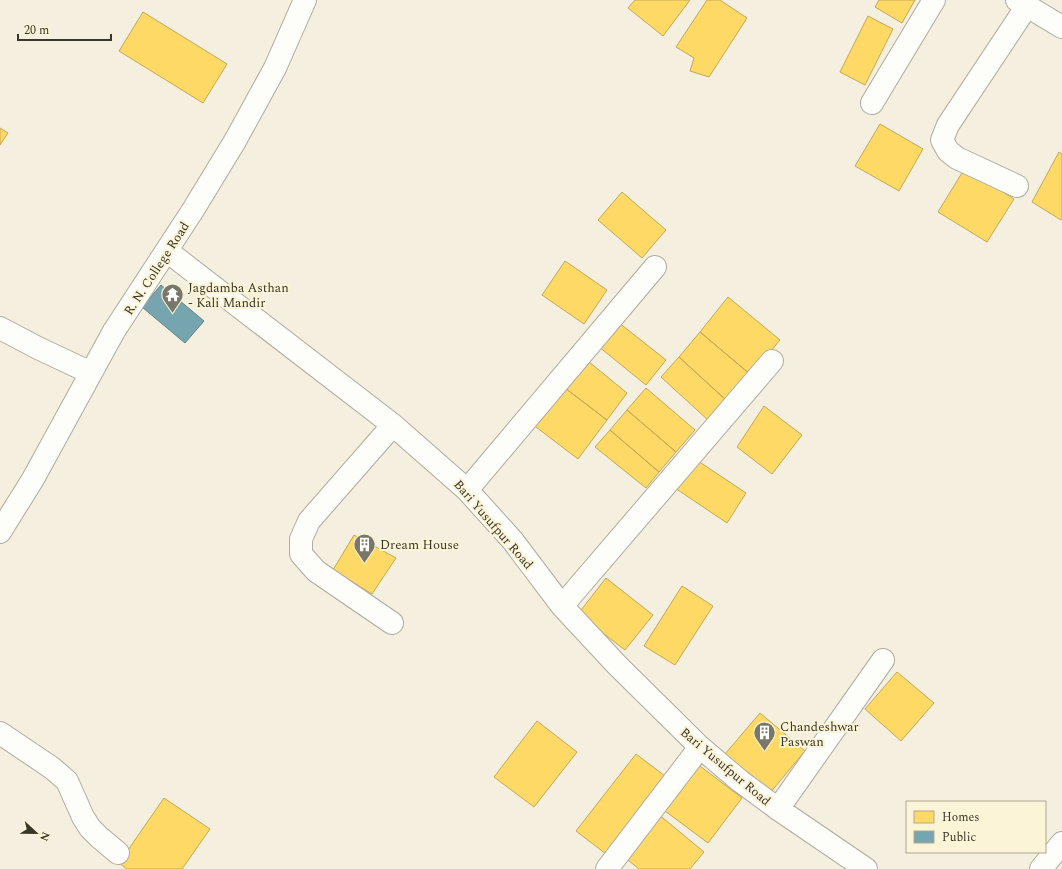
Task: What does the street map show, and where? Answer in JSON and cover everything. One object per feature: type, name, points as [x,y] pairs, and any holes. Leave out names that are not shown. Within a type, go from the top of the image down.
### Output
[{"type":"street","name":"R. N. College Road","points":[[0,532],[33,480],[114,331],[167,251],[235,141],[275,68],[305,0]]},
{"type":"street","points":[[872,103],[934,0]]},
{"type":"street","points":[[1017,186],[957,158],[948,151],[942,140],[948,125],[1022,3],[1062,27]]},
{"type":"street","name":"Bari Yusufpur Road","points":[[167,251],[392,425],[467,490],[512,541],[562,606],[617,665],[700,747],[740,781],[778,809],[866,869]]},
{"type":"street","points":[[467,490],[654,267]]},
{"type":"street","points":[[0,328],[90,373]]},
{"type":"street","points":[[562,606],[772,361]]},
{"type":"street","points":[[392,425],[309,521],[301,539],[301,554],[316,571],[392,623]]},
{"type":"street","points":[[778,809],[883,660]]},
{"type":"street","points":[[0,732],[52,768],[67,781],[83,817],[90,828],[99,838],[118,853]]},
{"type":"street","points":[[607,869],[700,747]]},
{"type":"street","points":[[1041,869],[1062,843]]},
{"type":"building: Homes","points":[[635,0],[690,0],[663,36],[628,8]]},
{"type":"building: Homes","points":[[707,0],[720,0],[747,18],[709,77],[690,71],[694,58],[676,47]]},
{"type":"building: Homes","points":[[879,0],[915,0],[902,23],[875,7]]},
{"type":"building: Homes","points":[[143,12],[227,64],[203,103],[119,51]]},
{"type":"building: Homes","points":[[868,16],[893,29],[865,85],[840,72]]},
{"type":"building: Homes","points":[[880,124],[923,149],[899,191],[855,166]]},
{"type":"building: Homes","points":[[0,128],[8,133],[0,145]]},
{"type":"building: Homes","points":[[1059,152],[1062,154],[1061,220],[1032,202]]},
{"type":"building: Homes","points":[[965,168],[1014,199],[987,242],[938,212]]},
{"type":"building: Homes","points":[[622,192],[666,230],[642,258],[598,220]]},
{"type":"building: Homes","points":[[565,261],[607,290],[584,324],[542,295]]},
{"type":"building: Homes","points":[[728,297],[780,340],[751,375],[700,332]]},
{"type":"building: Homes","points":[[618,322],[666,360],[646,385],[598,346]]},
{"type":"building: Homes","points":[[700,332],[751,375],[727,401],[679,357]]},
{"type":"building: Homes","points":[[583,357],[627,393],[607,420],[561,385]]},
{"type":"building: Homes","points":[[679,357],[727,401],[709,421],[661,377]]},
{"type":"building: Homes","points":[[561,385],[607,420],[578,459],[532,424]]},
{"type":"building: Homes","points":[[646,388],[695,430],[676,452],[627,410]]},
{"type":"building: Homes","points":[[764,406],[802,435],[772,474],[737,447]]},
{"type":"building: Homes","points":[[627,410],[676,452],[659,472],[610,430]]},
{"type":"building: Homes","points":[[610,430],[659,472],[646,488],[595,447]]},
{"type":"building: Homes","points":[[692,457],[746,493],[727,523],[672,486]]},
{"type":"building: Homes","name":"Dream House","points":[[354,535],[396,558],[372,594],[333,570]]},
{"type":"building: Homes","points":[[606,578],[653,615],[625,650],[578,614]]},
{"type":"building: Homes","points":[[682,586],[713,606],[675,665],[644,646]]},
{"type":"building: Homes","points":[[897,672],[934,703],[901,741],[865,709]]},
{"type":"building: Homes","name":"Chandeshwar Paswan","points":[[760,713],[805,751],[770,793],[725,754]]},
{"type":"building: Homes","points":[[537,721],[577,752],[534,807],[494,777]]},
{"type":"building: Homes","points":[[636,754],[665,776],[606,854],[576,831]]},
{"type":"building: Homes","points":[[696,763],[742,798],[708,843],[661,808]]},
{"type":"building: Homes","points":[[164,798],[210,829],[182,869],[127,869],[119,863]]},
{"type":"building: Homes","points":[[658,814],[704,852],[690,869],[639,869],[623,856]]},
{"type":"building: Public","name":"Jagdamba Asthan - Kali Mandir","points":[[161,285],[204,321],[185,343],[142,307]]},
{"type":"place","name":"Jagdamba Asthan - Kali Mandir","points":[[173,314]]},
{"type":"place","name":"Dream House","points":[[364,564]]},
{"type":"place","name":"Chandeshwar Paswan","points":[[765,752]]}]
